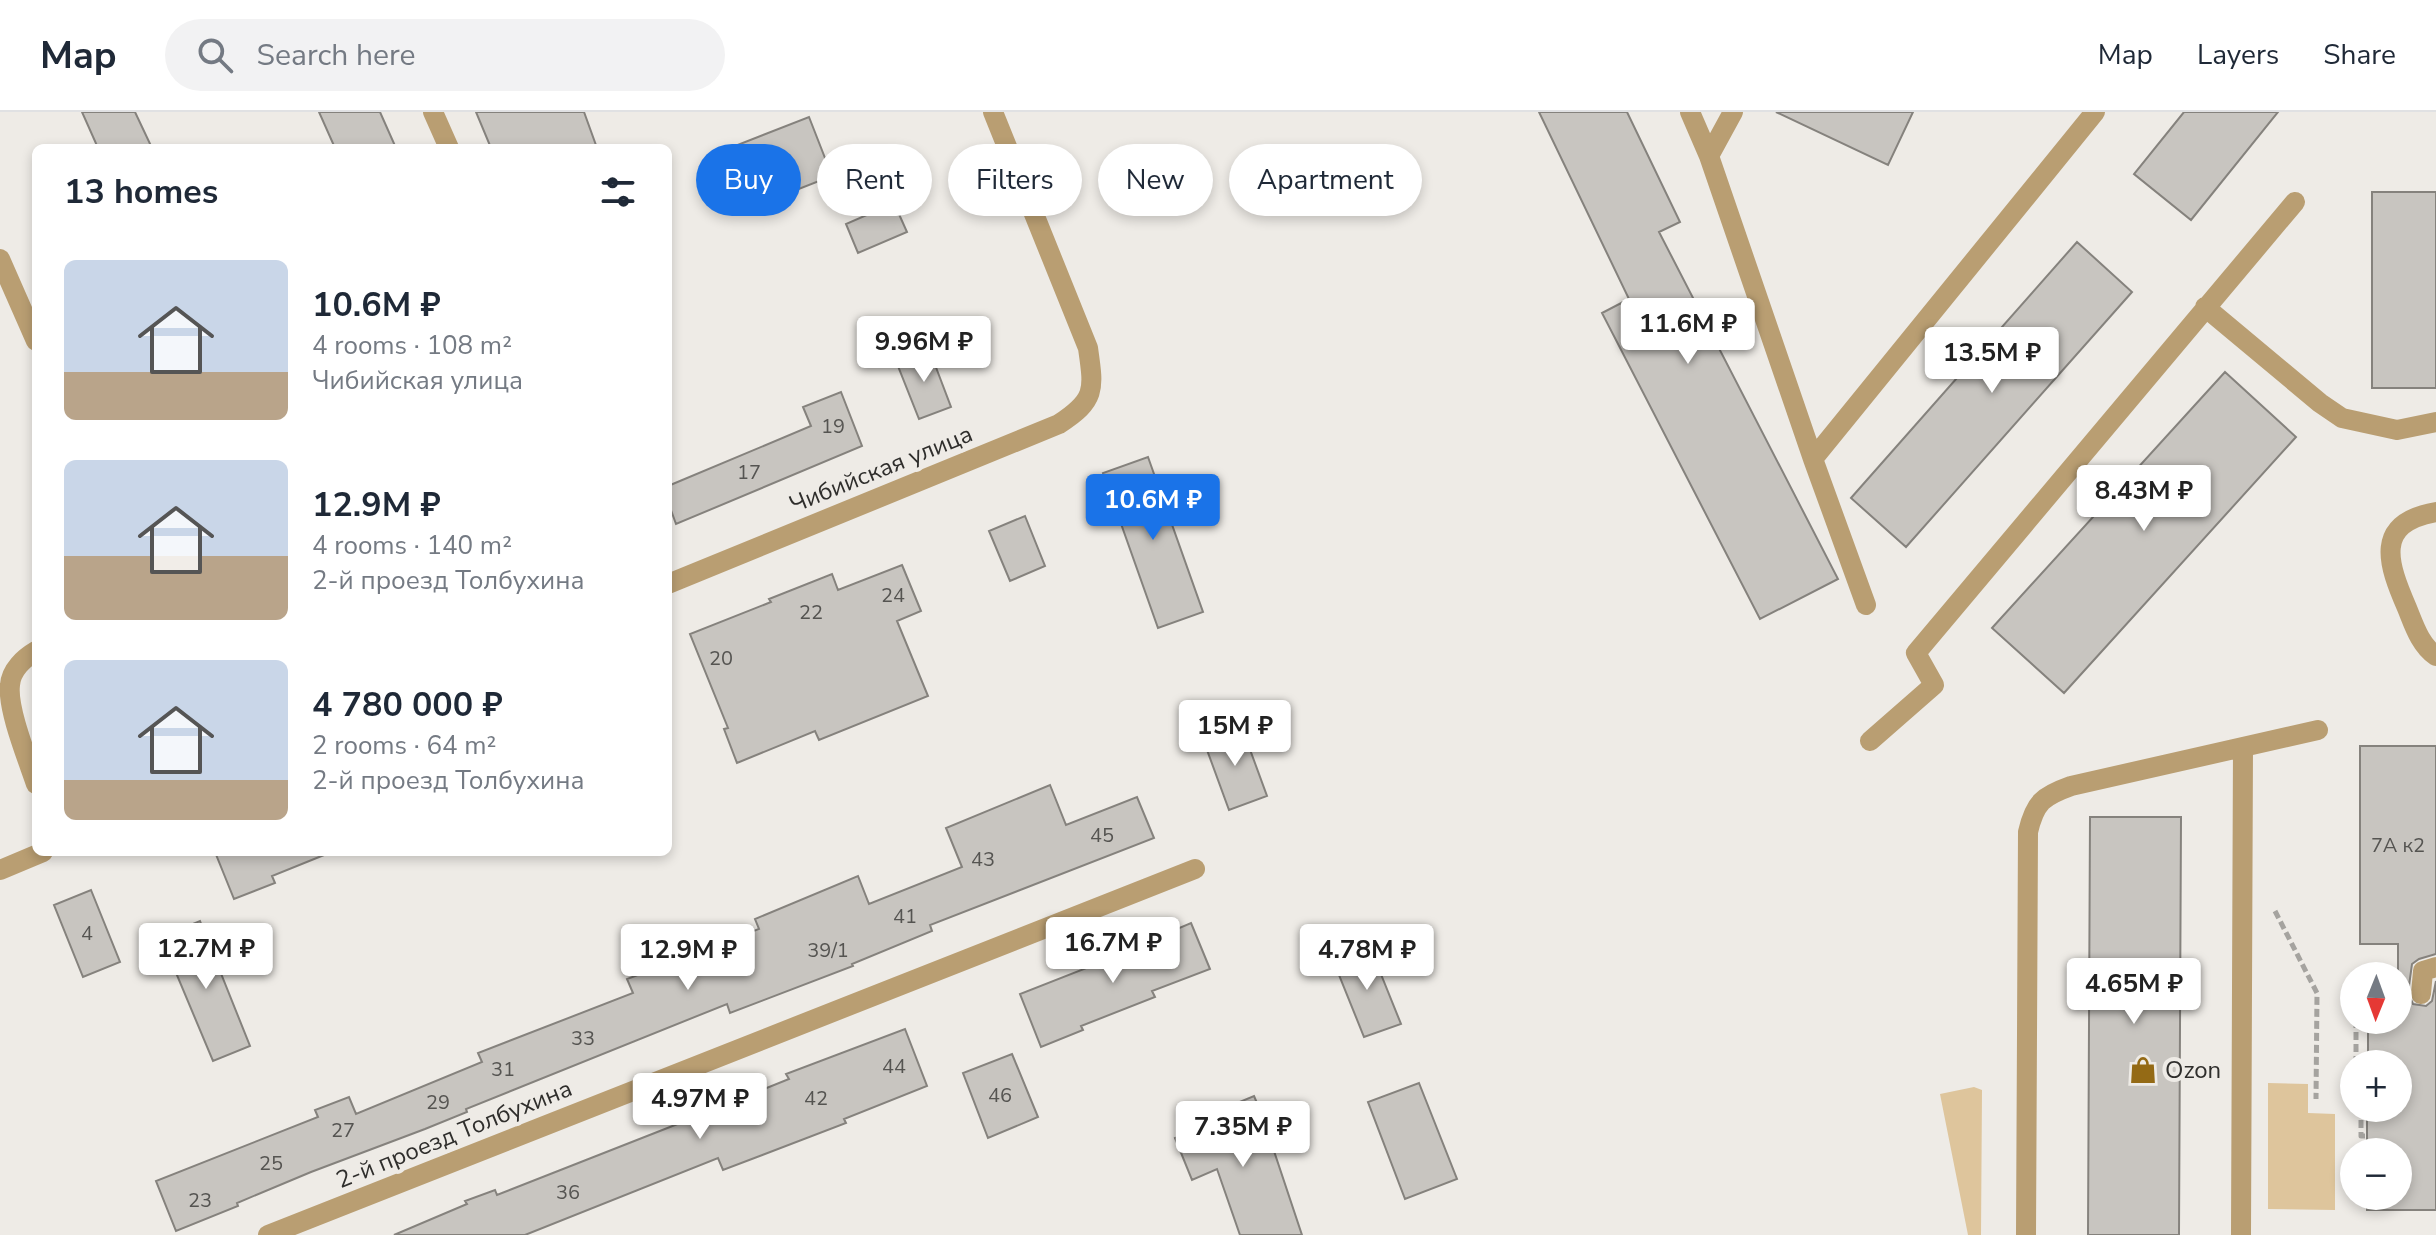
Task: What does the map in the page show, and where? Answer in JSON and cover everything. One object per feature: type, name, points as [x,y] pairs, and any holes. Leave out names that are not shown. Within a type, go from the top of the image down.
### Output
[{"type":"street","points":[[433,112],[447,144]]},
{"type":"street","name":"Чибийская улица","points":[[672,582],[1059,424],[1084,408],[1093,381],[1088,348],[993,112]]},
{"type":"street","points":[[1690,112],[1709,156],[1866,605]]},
{"type":"street","points":[[1709,156],[1733,112]]},
{"type":"street","points":[[1813,459],[2095,112]]},
{"type":"street","points":[[1870,741],[1934,685],[1916,653],[2295,202]]},
{"type":"street","points":[[0,259],[32,332]]},
{"type":"street","points":[[2205,307],[2342,418],[2397,430],[2436,422]]},
{"type":"street","points":[[2436,512],[2423,514],[2401,526],[2389,549],[2392,574],[2421,639],[2436,656]]},
{"type":"street","points":[[32,654],[17,666],[10,684],[11,704],[32,771]]},
{"type":"street","points":[[2026,1235],[2028,832],[2033,811],[2048,794],[2071,786],[2318,730]]},
{"type":"street","points":[[2241,1235],[2243,747]]},
{"type":"street","points":[[0,870],[33,856]]},
{"type":"street","name":"2-й проезд Толбухина","points":[[268,1235],[1195,869]]},
{"type":"street","points":[[2421,994],[2423,971],[2436,967]]},
{"type":"path","points":[[2243,884],[2262,885],[2317,993],[2316,1099]]},
{"type":"path","points":[[2361,1122],[2361,1136],[2367,1136]]},
{"type":"shaded area","points":[[2268,1083],[2308,1084],[2308,1113],[2335,1114],[2335,1210],[2268,1209]]},
{"type":"shaded area","points":[[1974,1087],[1982,1090],[1981,1235],[1968,1235],[1940,1094]]},
{"type":"building","points":[[82,112],[135,112],[150,144],[96,144]]},
{"type":"building","points":[[319,112],[380,112],[394,144],[333,144]]},
{"type":"building","points":[[476,112],[584,112],[596,144],[489,144]]},
{"type":"building","points":[[1539,112],[1627,112],[1680,222],[1659,232],[1838,579],[1760,619],[1602,313],[1629,299]]},
{"type":"building","points":[[1776,112],[1913,112],[1888,165]]},
{"type":"building","points":[[2184,112],[2278,112],[2191,220],[2134,174]]},
{"type":"building","points":[[809,117],[820,144],[817,144],[817,182],[801,188],[801,144],[740,144]]},
{"type":"building","points":[[2372,192],[2436,192],[2436,388],[2372,388]]},
{"type":"building","points":[[864,216],[900,216],[907,232],[858,253],[846,224]]},
{"type":"building","points":[[2077,242],[2132,292],[1906,547],[1851,498]]},
{"type":"building","points":[[929,349],[951,407],[919,419],[896,361]]},
{"type":"building","points":[[2225,372],[2296,437],[2064,693],[1992,628]]},
{"type":"building","points":[[841,392],[862,446],[676,524],[672,513],[672,484],[811,426],[803,407]]},
{"type":"building","points":[[1148,457],[1203,612],[1158,628],[1103,473]]},
{"type":"building","points":[[1025,516],[1045,566],[1010,581],[989,531]]},
{"type":"building","points":[[902,565],[921,611],[897,621],[928,696],[819,740],[815,731],[737,763],[724,729],[728,728],[690,634],[832,574],[838,590]]},
{"type":"building","points":[[1241,725],[1267,796],[1229,810],[1203,739]]},
{"type":"building","points":[[2360,746],[2436,746],[2436,954],[2412,964],[2398,962],[2398,944],[2360,944]]},
{"type":"building","points":[[1050,785],[1066,825],[1137,797],[1154,838],[930,925],[932,931],[853,966],[730,1013],[727,1004],[466,1109],[467,1112],[425,1129],[311,1172],[176,1231],[156,1181],[318,1117],[315,1110],[349,1097],[356,1114],[482,1062],[478,1053],[633,993],[627,979],[759,929],[755,919],[858,876],[869,904],[962,867],[946,828]]},
{"type":"building","points":[[2090,817],[2181,817],[2179,1235],[2088,1235]]},
{"type":"building","points":[[217,856],[322,856],[272,876],[275,883],[234,899]]},
{"type":"building","points":[[91,890],[120,962],[83,977],[54,905]]},
{"type":"building","points":[[200,921],[250,1046],[213,1061],[161,937]]},
{"type":"building","points":[[1191,923],[1210,969],[1152,991],[1155,997],[1081,1026],[1083,1030],[1041,1047],[1020,994]]},
{"type":"building","points":[[1370,947],[1401,1024],[1364,1037],[1333,960]]},
{"type":"building","points":[[2436,981],[2436,1210],[2412,1210],[2412,1138],[2367,1138],[2367,1122],[2412,1122],[2412,1050],[2368,1050],[2368,1034],[2412,1034],[2412,1002],[2426,1006],[2432,1001]]},
{"type":"building","points":[[905,1029],[927,1086],[844,1119],[846,1123],[723,1170],[718,1158],[525,1235],[394,1235],[467,1204],[465,1201],[495,1190],[497,1195],[789,1079],[786,1074]]},
{"type":"building","points":[[1012,1054],[1038,1117],[988,1138],[963,1073]]},
{"type":"building","points":[[1419,1083],[1457,1179],[1405,1199],[1368,1102]]},
{"type":"building","points":[[1254,1096],[1273,1141],[1302,1235],[1240,1235],[1217,1169],[1192,1180],[1175,1138],[1217,1122],[1213,1113]]},
{"type":"place","name":"Ozon","points":[[2143,1070]]}]
